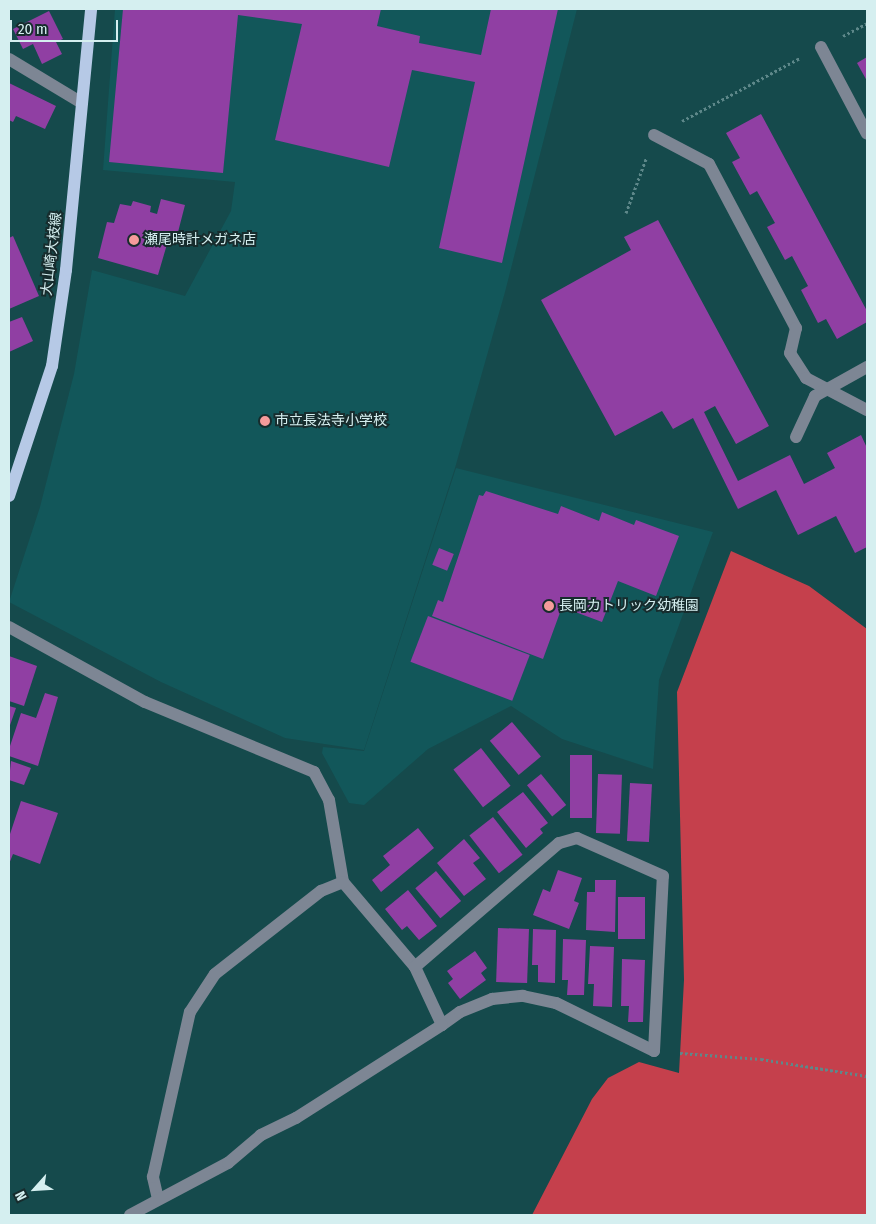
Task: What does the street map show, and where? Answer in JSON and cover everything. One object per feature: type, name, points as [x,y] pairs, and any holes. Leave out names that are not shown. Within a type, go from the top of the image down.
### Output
[{"type":"main road","name":"大山崎大枝線","points":[[9,496],[52,366],[66,270],[91,9]]},
{"type":"street","points":[[822,47],[867,134]]},
{"type":"street","points":[[9,59],[82,103]]},
{"type":"street","points":[[654,135],[709,164],[796,328],[790,353],[806,378],[867,410]]},
{"type":"street","points":[[796,437],[815,396],[867,367]]},
{"type":"street","points":[[9,627],[145,702],[314,772],[329,800],[343,882],[415,967],[442,1025]]},
{"type":"street","points":[[130,1215],[228,1163],[261,1135],[296,1118],[460,1012],[492,999],[523,996],[556,1003],[654,1051],[663,876],[577,838],[559,843],[415,967]]},
{"type":"street","points":[[158,1200],[154,1177],[190,1012],[215,974],[322,892],[343,882]]},
{"type":"path","points":[[626,213],[654,135],[867,23]]},
{"type":"path","points":[[654,1051],[761,1059],[867,1076]]},
{"type":"shaded area","name":"市立長法寺小学校","points":[[115,9],[577,9],[505,292],[455,468],[364,750],[285,738],[161,682],[9,602],[40,507],[74,374],[92,270],[185,296],[231,211],[235,182],[103,170]]},
{"type":"shaded area","name":"長岡カトリック幼稚園","points":[[456,468],[713,532],[659,680],[653,769],[562,739],[511,706],[428,749],[364,805],[349,803],[322,753],[323,747],[364,751]]},
{"type":"shaded area","points":[[731,551],[809,586],[867,629],[867,1215],[532,1215],[592,1099],[608,1078],[639,1062],[679,1073],[684,980],[677,692]]},
{"type":"building","points":[[123,9],[381,9],[377,26],[420,36],[419,43],[481,55],[491,9],[558,9],[502,263],[439,248],[475,82],[412,70],[389,167],[275,140],[302,24],[238,15],[223,173],[109,162]]},
{"type":"building","points":[[49,11],[63,39],[56,42],[62,54],[42,64],[33,44],[23,49],[13,29]]},
{"type":"building","points":[[867,57],[867,81],[857,63]]},
{"type":"building","points":[[9,83],[56,106],[45,129],[16,116],[13,122],[9,120]]},
{"type":"building","points":[[761,114],[867,311],[867,322],[837,339],[826,319],[818,323],[801,290],[808,286],[792,256],[785,260],[767,227],[775,223],[757,191],[750,195],[732,162],[740,158],[726,133]]},
{"type":"building","points":[[161,199],[185,205],[177,236],[170,234],[158,275],[98,258],[107,222],[114,223],[120,204],[131,206],[133,201],[151,206],[150,212],[157,214]]},
{"type":"building","points":[[658,220],[769,426],[736,444],[715,406],[704,412],[738,481],[790,455],[804,484],[835,468],[827,453],[861,435],[867,448],[867,547],[855,553],[836,516],[798,535],[776,490],[738,509],[693,418],[673,429],[662,411],[615,436],[541,300],[631,250],[624,237]]},
{"type":"building","points":[[13,236],[39,296],[9,309],[9,238]]},
{"type":"building","points":[[22,317],[33,341],[9,352],[9,322]]},
{"type":"building","points":[[486,491],[558,514],[561,506],[599,521],[602,512],[634,525],[636,520],[679,536],[656,596],[618,581],[602,622],[562,607],[543,659],[432,616],[438,600],[443,602],[479,495],[483,496]]},
{"type":"building","points":[[439,548],[454,554],[447,571],[432,565]]},
{"type":"building","points":[[428,616],[530,655],[512,701],[410,662]]},
{"type":"building","points":[[9,656],[37,666],[24,706],[9,701]]},
{"type":"building","points":[[45,693],[58,697],[38,766],[9,756],[9,749],[21,713],[36,718]]},
{"type":"building","points":[[9,706],[16,708],[9,728]]},
{"type":"building","points":[[512,722],[541,756],[519,775],[490,741]]},
{"type":"building","points":[[481,748],[511,786],[483,807],[453,770]]},
{"type":"building","points":[[570,755],[592,755],[592,818],[570,818]]},
{"type":"building","points":[[11,761],[31,768],[24,785],[9,780]]},
{"type":"building","points":[[541,774],[566,805],[552,816],[527,785]]},
{"type":"building","points":[[598,774],[622,775],[620,834],[596,833]]},
{"type":"building","points":[[630,783],[652,784],[649,842],[627,841]]},
{"type":"building","points":[[523,792],[548,823],[540,829],[543,833],[526,848],[497,812]]},
{"type":"building","points":[[21,801],[58,813],[40,864],[13,854],[9,864],[9,837]]},
{"type":"building","points":[[493,817],[523,855],[499,873],[469,835]]},
{"type":"building","points":[[418,828],[434,848],[381,892],[372,880],[390,865],[383,856]]},
{"type":"building","points":[[464,839],[480,858],[473,863],[486,879],[464,896],[437,863]]},
{"type":"building","points":[[558,870],[582,878],[574,901],[579,903],[569,929],[533,915],[543,889],[550,892]]},
{"type":"building","points":[[436,871],[461,901],[440,918],[415,888]]},
{"type":"building","points":[[595,880],[616,880],[615,932],[586,930],[587,892],[595,892]]},
{"type":"building","points":[[408,890],[437,926],[419,940],[407,926],[402,930],[385,909]]},
{"type":"building","points":[[618,897],[645,897],[645,939],[618,939]]},
{"type":"building","points":[[498,928],[529,929],[527,983],[496,982]]},
{"type":"building","points":[[533,929],[556,930],[555,983],[538,982],[538,965],[532,965]]},
{"type":"building","points":[[563,939],[586,940],[584,995],[567,995],[568,980],[562,980]]},
{"type":"building","points":[[590,946],[614,947],[612,1007],[593,1006],[594,984],[588,984]]},
{"type":"building","points":[[475,951],[487,968],[481,973],[486,980],[460,999],[448,983],[453,979],[447,971]]},
{"type":"building","points":[[622,959],[645,960],[643,1022],[628,1022],[629,1006],[621,1006]]},
{"type":"place","name":"瀬尾時計メガネ店","points":[[134,240]]},
{"type":"place","name":"市立長法寺小学校","points":[[265,421]]},
{"type":"place","name":"長岡カトリック幼稚園","points":[[549,606]]}]
